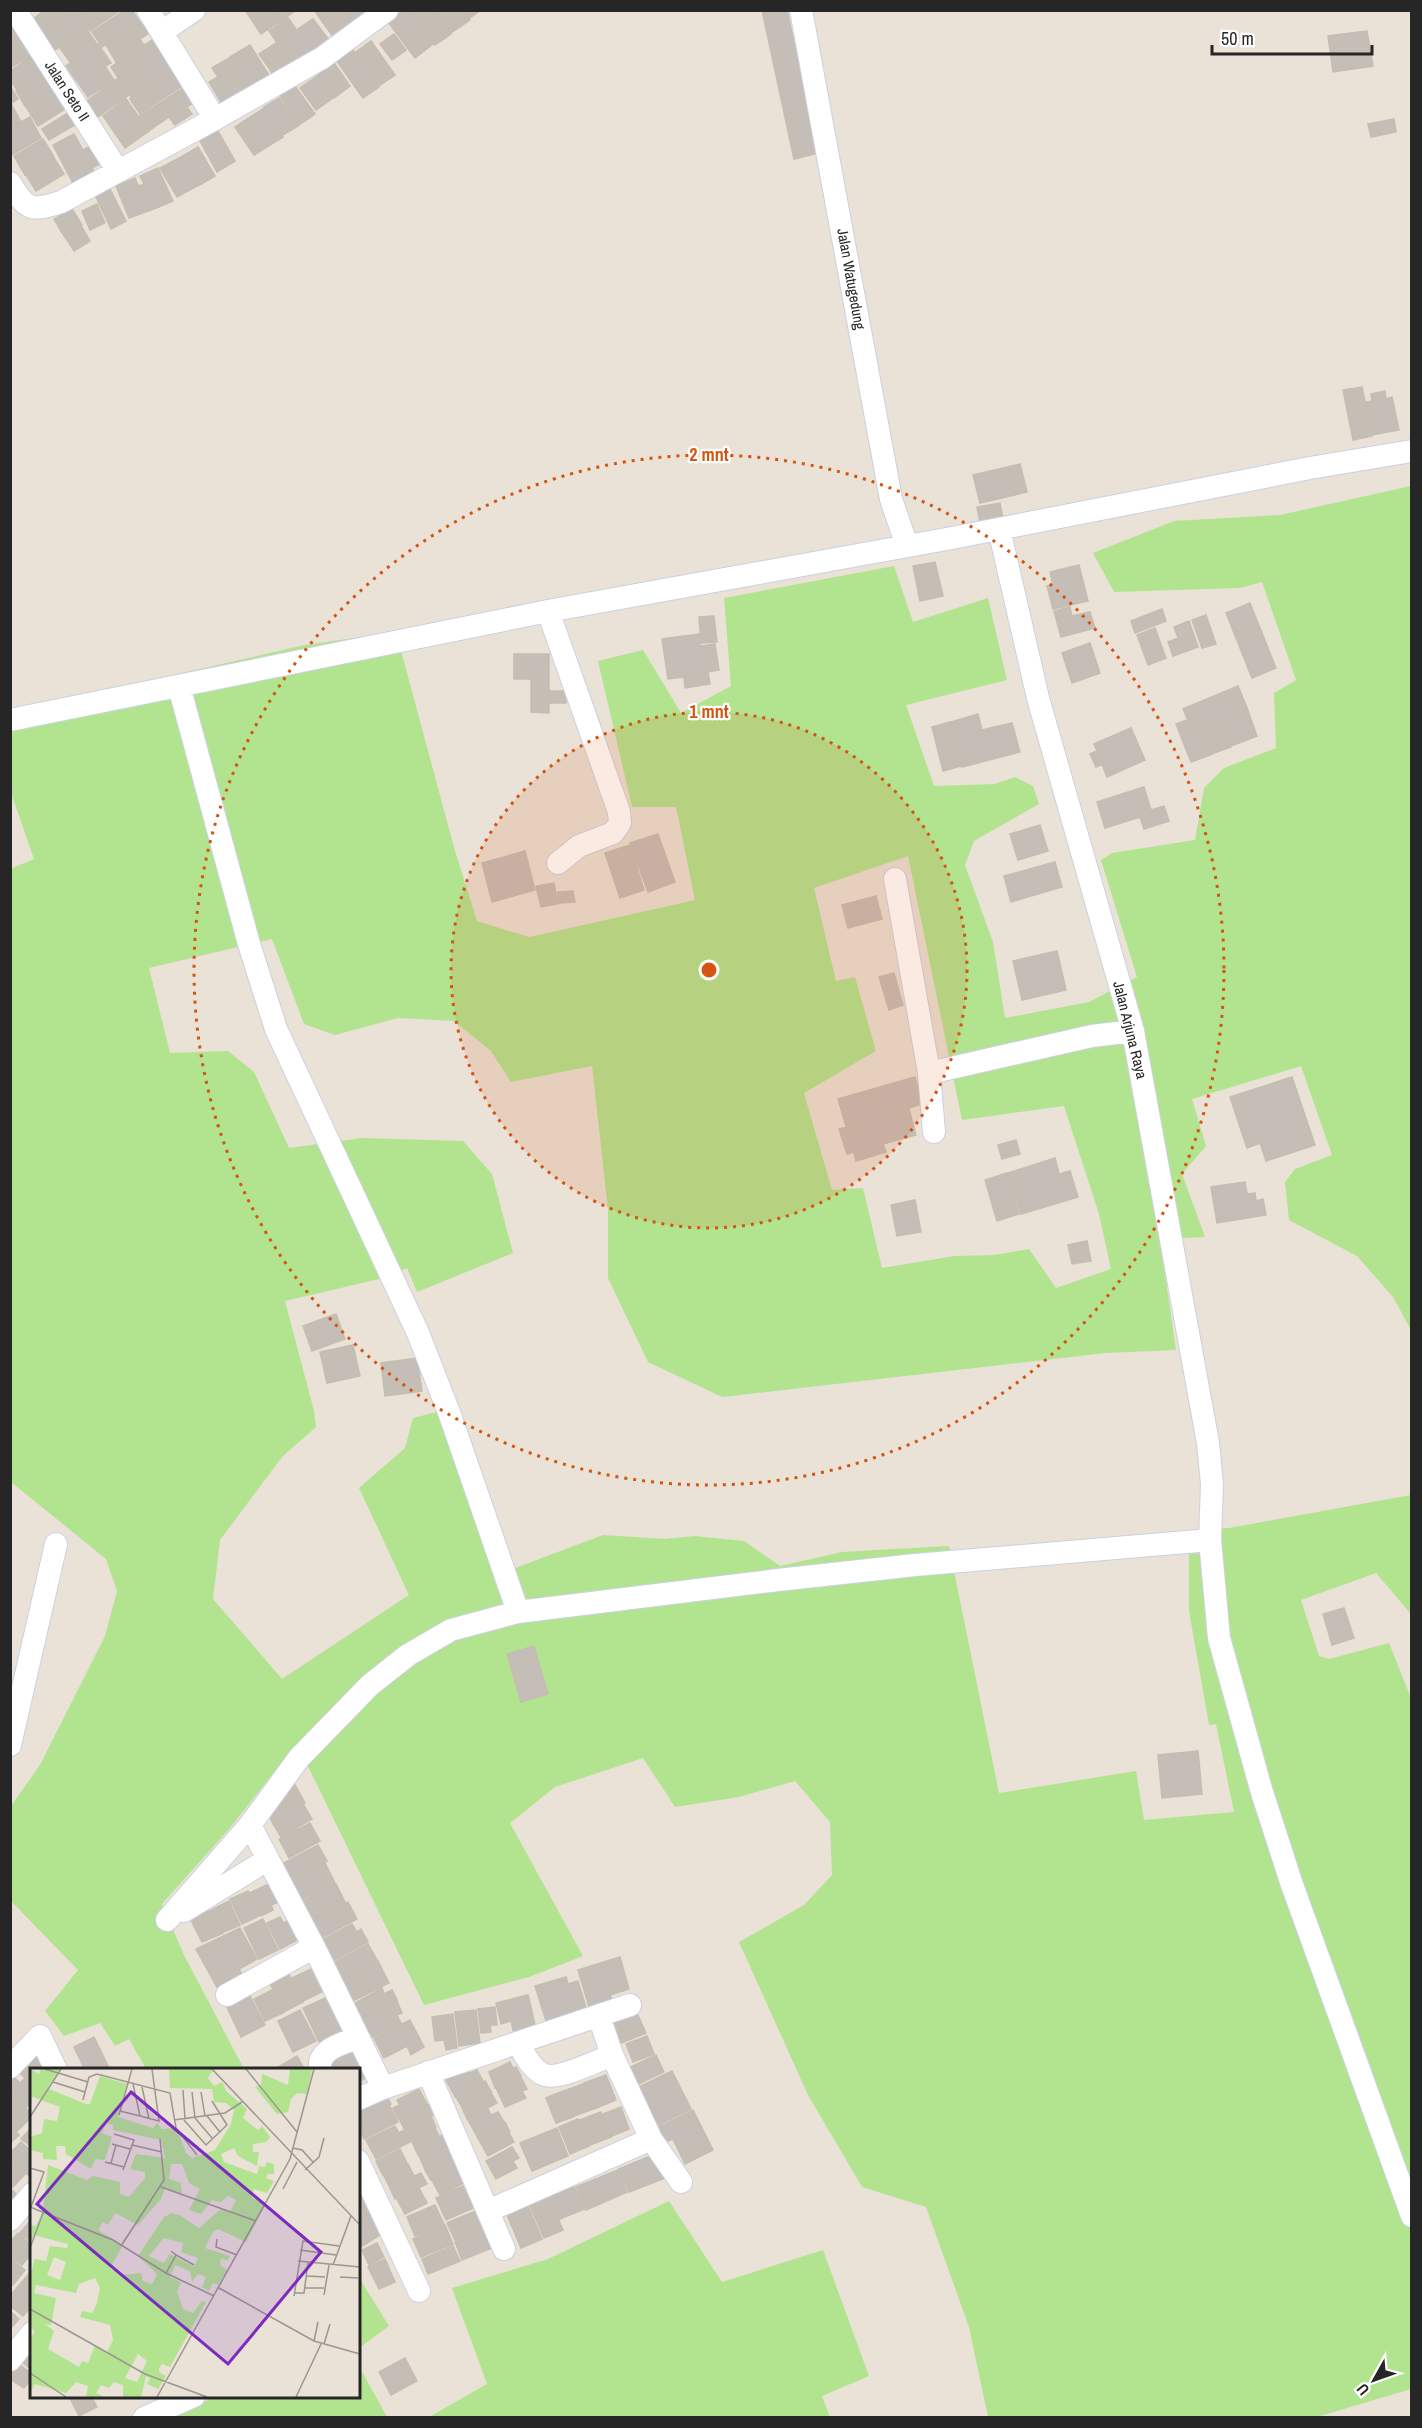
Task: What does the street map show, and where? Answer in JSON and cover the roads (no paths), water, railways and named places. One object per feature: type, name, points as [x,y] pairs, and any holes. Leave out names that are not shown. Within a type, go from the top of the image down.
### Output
[{"type":"street","name":"Jalan Seto II","points":[[15,10],[118,171]]},
{"type":"street","points":[[148,10],[215,119]]},
{"type":"street","points":[[162,32],[194,10]]},
{"type":"street","points":[[10,183],[24,204],[32,208],[41,208],[61,202],[215,119],[322,57],[387,10]]},
{"type":"street","name":"Jalan Watugedung","points":[[801,10],[891,499],[907,546]]},
{"type":"street","points":[[10,720],[548,611],[999,529],[1310,468],[1412,451]]},
{"type":"street","name":"Jalan Arjuna Raya","points":[[999,529],[1038,698],[1133,1031],[1208,1443],[1212,1484],[1210,1540],[1219,1638],[1261,1789],[1291,1882],[1412,2216]]},
{"type":"street","points":[[548,611],[619,812],[620,823],[613,833],[579,846],[558,863]]},
{"type":"street","points":[[179,686],[249,944],[276,1029],[418,1333],[450,1415],[518,1612]]},
{"type":"street","points":[[896,879],[929,1073],[934,1131]]},
{"type":"street","points":[[929,1073],[1092,1036],[1133,1031]]},
{"type":"street","points":[[267,1860],[167,1920],[250,1825],[298,1758],[370,1685],[408,1655],[451,1630],[518,1612],[915,1565],[1210,1540]]},
{"type":"street","points":[[10,1745],[56,1544]]},
{"type":"street","points":[[250,1825],[314,1947],[383,2088]]},
{"type":"street","points":[[227,1995],[314,1947]]},
{"type":"street","points":[[360,2098],[383,2088],[630,2005]]},
{"type":"street","points":[[599,2016],[612,2055],[651,2139],[681,2182]]},
{"type":"street","points":[[10,2067],[40,2036],[55,2068]]},
{"type":"street","points":[[320,2068],[319,2061],[323,2054],[357,2038]]},
{"type":"street","points":[[518,2043],[534,2067],[540,2073],[550,2076],[612,2055]]},
{"type":"street","points":[[428,2073],[504,2249]]},
{"type":"street","points":[[488,2211],[651,2139]]},
{"type":"street","points":[[360,2165],[419,2291]]},
{"type":"street","points":[[10,2220],[30,2196]]},
{"type":"street","points":[[10,2360],[30,2335]]},
{"type":"street","points":[[144,2418],[192,2398]]}]
